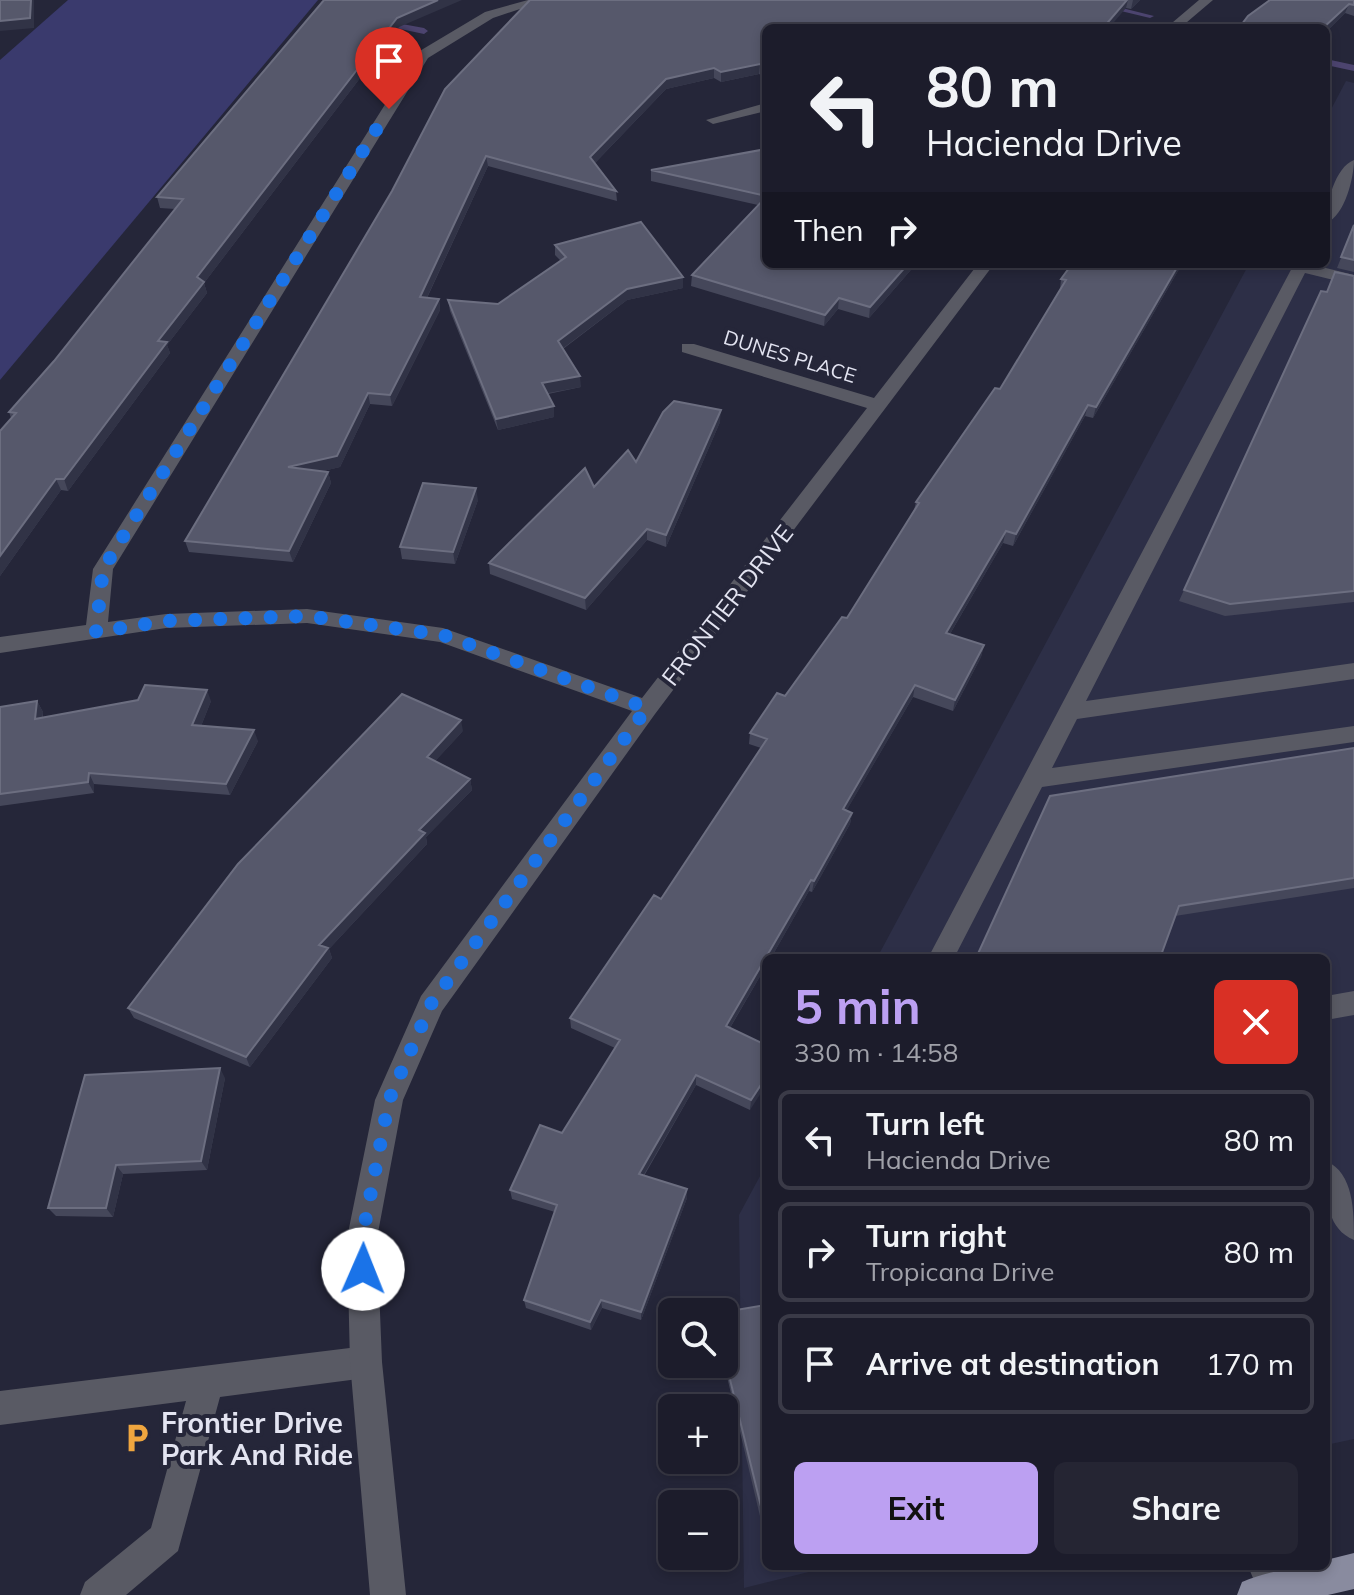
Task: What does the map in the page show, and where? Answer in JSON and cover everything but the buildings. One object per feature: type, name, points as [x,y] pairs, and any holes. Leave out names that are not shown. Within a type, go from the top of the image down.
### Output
[{"type":"main road","points":[[1266,1584],[1354,1571]]},
{"type":"street","points":[[96,632],[103,569],[423,55],[489,15],[541,0]]},
{"type":"street","points":[[1177,24],[1207,0]]},
{"type":"street","points":[[713,120],[762,108]]},
{"type":"street","points":[[1330,210],[1354,164]]},
{"type":"street","name":"FRONTIER DRIVE","points":[[388,1595],[366,1362],[362,1238],[389,1100],[431,1004],[647,708],[983,268]]},
{"type":"street","points":[[943,954],[1299,268]]},
{"type":"street","points":[[1312,268],[1354,280]]},
{"type":"street","name":"DUNES PLACE","points":[[688,348],[880,406]]},
{"type":"street","points":[[0,645],[166,621],[307,616],[443,635],[647,708]]},
{"type":"street","points":[[1069,712],[1354,671]]},
{"type":"street","points":[[1034,779],[1354,734]]},
{"type":"street","points":[[1330,1007],[1354,1003]]},
{"type":"street","points":[[1330,1182],[1354,1225]]},
{"type":"street","points":[[0,1408],[366,1362]]},
{"type":"street","points":[[98,1595],[166,1539],[207,1382]]},
{"type":"shaded area","points":[[68,0],[318,0],[0,380],[0,60]]},
{"type":"shaded area","points":[[1346,81],[1354,83],[1354,1439],[1330,1444],[1330,954],[879,954],[1247,268],[1330,268],[1330,111]]},
{"type":"shaded area","points":[[762,1172],[762,1570],[817,1570],[744,1588],[739,1215]]},
{"type":"waterway","points":[[1079,0],[1150,16]]},
{"type":"waterway","points":[[380,22],[424,31]]},
{"type":"waterway","points":[[1330,63],[1354,68]]},
{"type":"place","name":"Frontier Drive Park And Ride","points":[[137,1438]]},
{"type":"route","points":[[363,1269],[362,1238],[389,1100],[431,1004],[647,708],[443,635],[307,616],[166,621],[96,632],[103,569],[389,109]]}]
